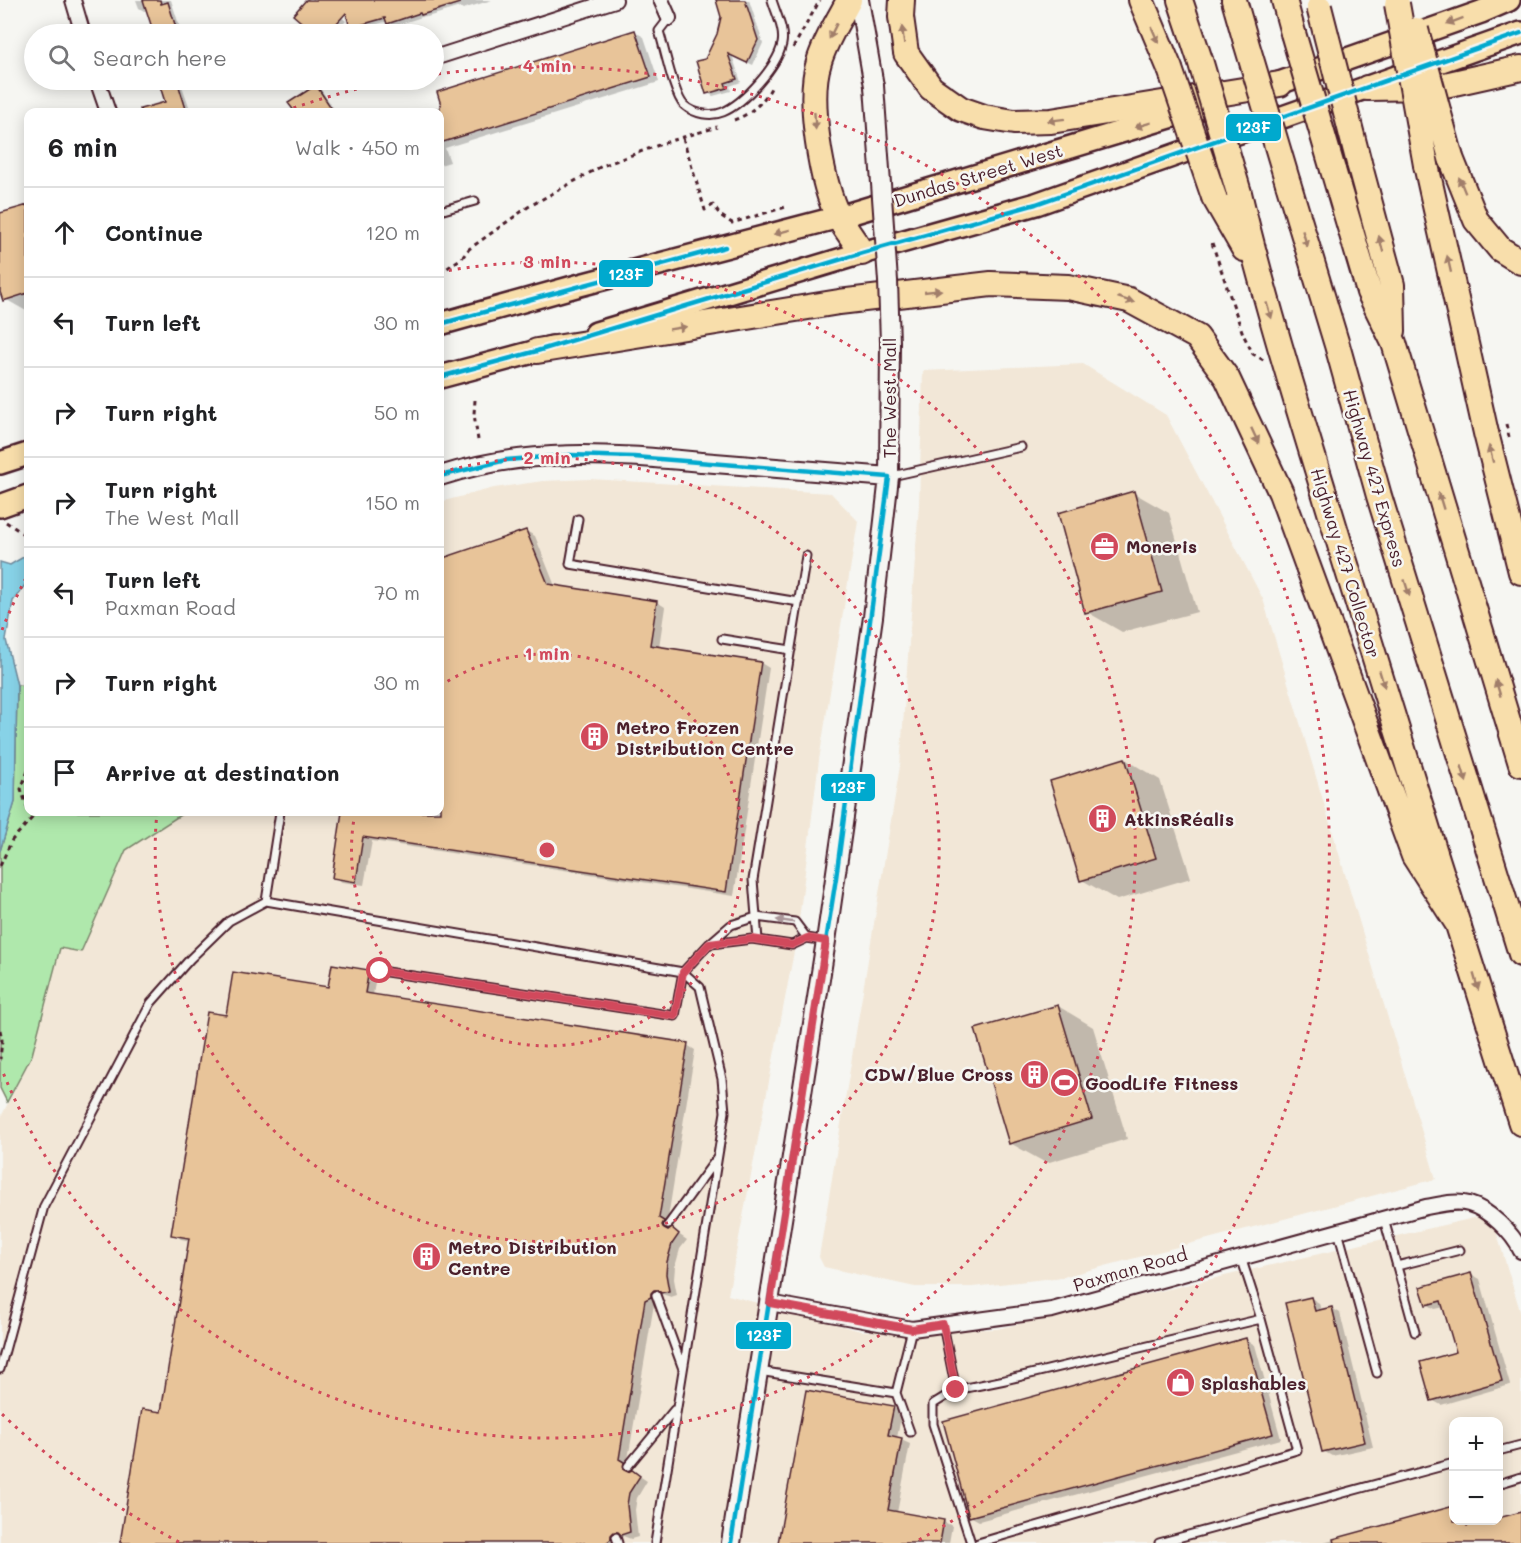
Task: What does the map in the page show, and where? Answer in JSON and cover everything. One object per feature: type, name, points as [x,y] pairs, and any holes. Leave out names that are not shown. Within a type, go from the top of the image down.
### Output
[{"type":"highway","points":[[849,0],[818,62],[814,102],[817,145],[838,217],[862,253]]},
{"type":"highway","points":[[902,0],[901,17],[906,52],[931,88],[962,109],[984,117],[1014,122],[1051,121],[1280,84]]},
{"type":"highway","points":[[1141,0],[1170,69],[1214,197],[1258,273]]},
{"type":"highway","name":"Highway 427 Express","points":[[1234,0],[1337,345],[1379,496],[1521,954]]},
{"type":"highway","points":[[1284,0],[1369,292],[1394,343],[1521,764]]},
{"type":"highway","points":[[1402,2],[1451,158],[1476,220],[1500,249],[1521,262]]},
{"type":"highway","points":[[1402,2],[1426,165],[1486,433],[1521,572]]},
{"type":"highway","points":[[1318,4],[1392,285],[1394,343]]},
{"type":"highway","name":"Highway 427 Collector","points":[[1183,5],[1239,194],[1258,273],[1491,1034],[1521,1123]]},
{"type":"highway","points":[[1367,88],[1436,87],[1521,68]]},
{"type":"highway","points":[[537,351],[839,302],[991,284],[1068,286],[1129,300],[1197,337],[1227,378],[1281,493],[1414,856],[1459,926]]},
{"type":"main road","name":"The West Mall","points":[[731,1543],[826,941],[873,617],[889,477],[888,280],[874,86],[859,0]]},
{"type":"main road","name":"Dundas Street West","points":[[444,323],[838,217],[1280,84],[1509,0]]},
{"type":"main road","points":[[444,375],[537,351],[862,253],[1036,204],[1521,33]]},
{"type":"main road","points":[[444,475],[507,460],[545,455],[603,454],[889,477]]},
{"type":"main road","points":[[0,463],[24,455]]},
{"type":"street","points":[[73,0],[80,24]]},
{"type":"street","points":[[444,55],[615,0]]},
{"type":"street","points":[[661,0],[669,18]]},
{"type":"street","points":[[100,90],[107,108]]},
{"type":"street","name":"Paxman Road","points":[[770,1303],[912,1329],[1052,1310],[1338,1231],[1438,1205],[1458,1203],[1470,1204],[1493,1217],[1517,1242],[1521,1251]]},
{"type":"lane","points":[[669,18],[659,31],[678,94],[683,104],[706,115],[723,112],[748,95],[777,57],[782,45],[783,34],[772,0]]},
{"type":"lane","points":[[444,210],[475,201]]},
{"type":"lane","points":[[889,477],[1021,447]]},
{"type":"lane","points":[[578,519],[570,564],[799,602]]},
{"type":"lane","points":[[758,940],[753,880],[806,556]]},
{"type":"lane","points":[[722,639],[791,650]]},
{"type":"lane","points":[[266,901],[279,816]]},
{"type":"lane","points":[[0,1370],[44,1206],[151,1004],[190,959],[229,921],[266,901],[683,972],[700,987],[722,1079],[725,1112],[655,1543]]},
{"type":"lane","points":[[380,971],[675,1016],[683,972],[709,944],[731,925],[756,917],[795,922],[807,938]]},
{"type":"lane","points":[[709,944],[733,940],[758,940],[792,945],[807,938],[826,941]]},
{"type":"lane","points":[[668,1225],[719,1156]]},
{"type":"lane","points":[[1384,1219],[1415,1332]]},
{"type":"lane","points":[[1338,1231],[1377,1373]]},
{"type":"lane","points":[[1397,1266],[1460,1250]]},
{"type":"lane","points":[[978,1543],[1297,1450],[1261,1319],[1241,1257]]},
{"type":"lane","points":[[656,1295],[683,1370]]},
{"type":"lane","points":[[971,1543],[933,1424],[933,1404],[956,1390],[1017,1378],[1261,1319]]},
{"type":"lane","points":[[943,1324],[956,1390]]},
{"type":"lane","points":[[909,1432],[896,1393],[912,1329]]},
{"type":"lane","points":[[759,1371],[896,1393]]},
{"type":"lane","points":[[628,1466],[676,1408]]},
{"type":"lane","points":[[1503,1450],[1521,1445]]},
{"type":"lane","points":[[1159,1543],[1449,1464]]},
{"type":"lane","points":[[1503,1482],[1521,1477]]},
{"type":"path","points":[[444,270],[462,258],[469,249],[528,207],[602,166],[667,141],[683,138],[705,210],[713,206],[720,215],[732,223],[789,206]]},
{"type":"path","points":[[1212,243],[1234,312],[1250,349],[1260,360],[1287,368]]},
{"type":"path","points":[[475,400],[474,414],[478,440]]},
{"type":"path","points":[[10,505],[24,530]]},
{"type":"path","points":[[24,781],[21,789],[24,797]]},
{"type":"path","points":[[0,866],[12,840],[32,818],[31,816]]},
{"type":"path","points":[[0,1030],[0,1059]]},
{"type":"shaded area","points":[[1083,364],[1166,415],[1263,599],[1436,1179],[1063,1277],[972,1287],[915,1287],[824,1267],[819,1257],[900,766],[919,505],[923,371]]},
{"type":"shaded area","points":[[590,479],[831,493],[858,521],[819,760],[797,936],[728,1295],[861,1331],[997,1329],[1491,1214],[1521,1314],[1521,1543],[0,1543],[0,1119],[32,1055],[60,948],[81,952],[126,850],[179,816],[444,816],[444,501],[494,488],[543,481]]},
{"type":"green space","points":[[17,685],[24,686],[24,816],[179,816],[126,850],[81,952],[60,948],[32,1055],[7,1102],[0,1088],[0,851],[15,802]]},
{"type":"water","points":[[24,557],[24,586],[13,601],[6,640],[17,685],[15,802],[0,851],[0,562],[10,565]]},
{"type":"building","points":[[143,0],[160,0],[161,4],[168,2],[175,24],[151,24]]},
{"type":"building","points":[[306,0],[460,0],[460,3],[387,24],[385,18],[364,24],[349,24],[346,13],[336,24],[303,24],[293,15]]},
{"type":"building","points":[[716,0],[745,0],[758,40],[747,63],[728,54],[737,79],[725,83],[727,88],[706,94],[696,61],[705,59],[717,34],[721,17]]},
{"type":"building","points":[[635,30],[651,77],[444,142],[444,108],[440,108],[437,92]]},
{"type":"building","points":[[161,90],[180,90],[186,108],[144,108],[165,102]]},
{"type":"building","points":[[308,90],[319,90],[331,108],[292,108],[288,103]]},
{"type":"building","points":[[24,206],[24,294],[3,301],[0,292],[0,213]]},
{"type":"building","points":[[1134,491],[1162,592],[1085,613],[1058,513]]},
{"type":"building","name":"Metro Frozen Distribution Centre","points":[[526,530],[548,584],[657,601],[650,645],[761,662],[726,892],[363,837],[356,882],[332,878],[341,816],[444,816],[444,558]]},
{"type":"building","name":"AtkinsRéalis","points":[[1125,758],[1156,858],[1080,881],[1050,781]]},
{"type":"building","name":"Metro Distribution Centre","points":[[332,964],[369,970],[365,993],[688,1043],[659,1218],[664,1221],[662,1225],[664,1229],[668,1231],[672,1228],[679,1234],[672,1244],[667,1262],[666,1274],[669,1291],[661,1293],[654,1290],[651,1297],[645,1300],[619,1459],[624,1462],[624,1470],[628,1472],[632,1470],[640,1476],[629,1493],[627,1505],[630,1532],[621,1535],[614,1532],[606,1543],[120,1543],[142,1409],[161,1412],[189,1238],[171,1235],[207,1012],[226,1015],[233,972],[328,987]]},
{"type":"building","name":"CDW/Blue Cross","points":[[1058,1005],[1092,1119],[1009,1144],[975,1029]]},
{"type":"building","points":[[1471,1273],[1502,1381],[1431,1401],[1420,1362],[1456,1352],[1441,1301],[1426,1305],[1420,1287]]},
{"type":"building","points":[[1311,1297],[1315,1311],[1332,1307],[1365,1442],[1322,1452],[1285,1303]]},
{"type":"building","points":[[1246,1338],[1273,1434],[969,1517],[943,1421]]},
{"type":"building","points":[[806,1390],[894,1406],[888,1435],[902,1438],[888,1510],[944,1520],[940,1543],[778,1543]]},
{"type":"building","points":[[1449,1507],[1449,1525],[1503,1525],[1503,1517],[1521,1512],[1521,1543],[1334,1543],[1333,1539]]},
{"type":"transit line","name":"123F","points":[[444,376],[537,351],[862,253],[1036,204],[1521,33]]},
{"type":"transit line","name":"123F","points":[[444,323],[725,247]]},
{"type":"transit line","name":"123F","points":[[444,475],[506,460],[570,455],[634,457],[889,477],[836,878],[731,1543]]},
{"type":"place","name":"Moneris","points":[[1105,546]]},
{"type":"place","name":"Metro Frozen Distribution Centre","points":[[595,737]]},
{"type":"place","name":"AtkinsRéalis","points":[[1103,819]]},
{"type":"place","name":"CDW/Blue Cross","points":[[1034,1074]]},
{"type":"place","name":"GoodLife Fitness","points":[[1064,1083]]},
{"type":"place","name":"Metro Distribution Centre","points":[[427,1257]]},
{"type":"place","name":"Splashables","points":[[1180,1383]]},
{"type":"route","points":[[380,971],[675,1016],[683,972],[709,944],[752,939],[792,945],[807,938],[826,941],[770,1303],[912,1329],[943,1324],[956,1390]]}]
